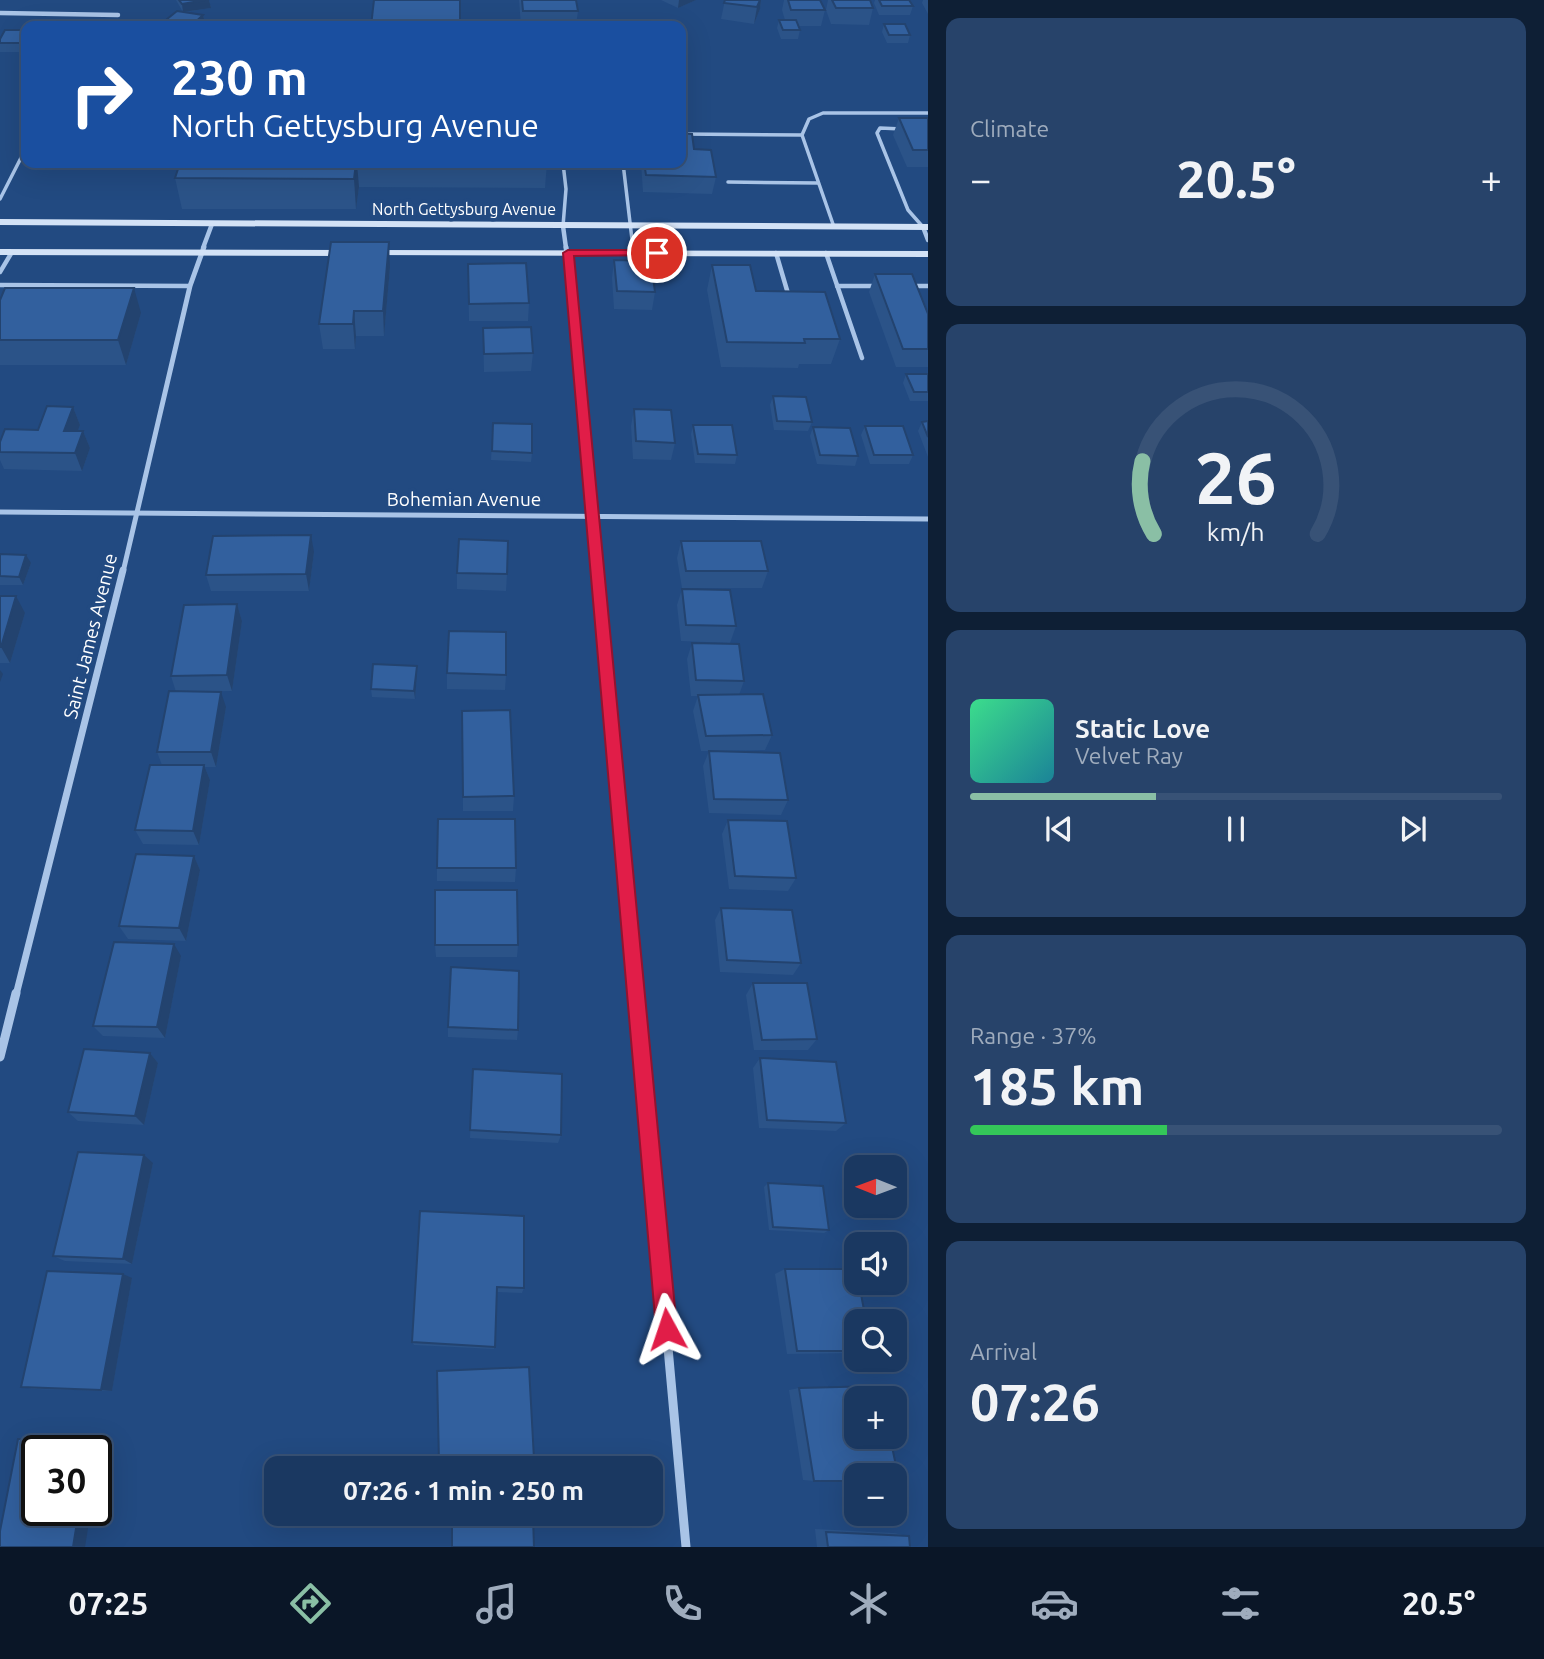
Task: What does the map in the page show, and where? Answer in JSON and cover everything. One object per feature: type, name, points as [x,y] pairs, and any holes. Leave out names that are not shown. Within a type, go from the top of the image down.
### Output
[{"type":"main road","name":"North Gettysburg Avenue","points":[[0,222],[926,227]]},
{"type":"main road","points":[[0,252],[928,254]]},
{"type":"street","points":[[0,13],[118,15]]},
{"type":"street","name":"Saint James Avenue","points":[[0,1057],[138,513],[190,286],[212,223]]},
{"type":"street","points":[[563,226],[568,253],[686,1547]]},
{"type":"street","points":[[926,227],[928,240]]},
{"type":"street","name":"Bohemian Avenue","points":[[0,512],[928,519]]},
{"type":"lane","points":[[834,227],[802,135],[809,120],[823,113],[928,113]]},
{"type":"lane","points":[[904,129],[880,128],[877,133],[908,210],[926,227]]},
{"type":"lane","points":[[686,135],[802,135]]},
{"type":"lane","points":[[0,199],[21,158]]},
{"type":"lane","points":[[563,226],[566,190],[564,168]]},
{"type":"lane","points":[[624,168],[634,253]]},
{"type":"lane","points":[[728,182],[818,183]]},
{"type":"lane","points":[[0,271],[5,268],[12,252]]},
{"type":"lane","points":[[776,253],[790,300]]},
{"type":"lane","points":[[826,253],[862,358]]},
{"type":"lane","points":[[0,285],[190,286]]},
{"type":"lane","points":[[837,286],[889,286]]},
{"type":"lane","points":[[902,286],[928,286]]},
{"type":"building","points":[[179,0],[205,0],[182,4]]},
{"type":"building","points":[[374,0],[460,0],[460,21],[372,21]]},
{"type":"building","points":[[522,0],[576,0],[578,11],[523,11]]},
{"type":"building","points":[[725,0],[760,0],[757,7],[724,3]]},
{"type":"building","points":[[788,0],[820,0],[825,10],[791,10]]},
{"type":"building","points":[[832,0],[870,0],[873,8],[836,8]]},
{"type":"building","points":[[879,0],[909,0],[913,6],[882,6]]},
{"type":"building","points":[[177,11],[203,15],[196,21],[165,21]]},
{"type":"building","points":[[779,20],[796,20],[800,30],[783,30]]},
{"type":"building","points":[[884,24],[905,24],[910,35],[889,35]]},
{"type":"building","points":[[5,30],[21,30],[21,43],[0,43]]},
{"type":"building","points":[[899,118],[928,118],[928,150],[913,150]]},
{"type":"building","points":[[686,133],[692,134],[694,149],[711,150],[716,177],[646,175],[645,168],[686,168]]},
{"type":"building","points":[[178,168],[355,168],[354,179],[175,178]]},
{"type":"building","points":[[331,242],[389,242],[383,311],[354,311],[353,324],[319,324]]},
{"type":"building","points":[[614,260],[651,261],[655,292],[617,291]]},
{"type":"building","points":[[526,263],[529,303],[469,304],[468,264]]},
{"type":"building","points":[[712,265],[750,265],[756,291],[825,292],[840,339],[804,339],[805,343],[727,342]]},
{"type":"building","points":[[875,274],[912,274],[928,314],[928,349],[903,349]]},
{"type":"building","points":[[5,288],[134,288],[118,340],[0,340],[0,300]]},
{"type":"building","points":[[531,327],[533,353],[484,354],[483,328]]},
{"type":"building","points":[[906,374],[928,374],[928,392],[914,392]]},
{"type":"building","points":[[773,396],[806,397],[812,422],[777,421]]},
{"type":"building","points":[[47,406],[73,407],[64,431],[83,431],[75,453],[0,452],[0,442],[5,429],[38,430]]},
{"type":"building","points":[[634,409],[671,410],[675,443],[636,441]]},
{"type":"building","points":[[928,421],[928,437],[922,422]]},
{"type":"building","points":[[493,423],[532,424],[532,453],[492,451]]},
{"type":"building","points":[[693,425],[732,425],[737,455],[698,454]]},
{"type":"building","points":[[865,426],[903,426],[913,455],[874,455]]},
{"type":"building","points":[[813,427],[850,428],[858,456],[820,455]]},
{"type":"building","points":[[311,535],[306,574],[206,575],[213,536]]},
{"type":"building","points":[[459,539],[508,541],[507,574],[457,573]]},
{"type":"building","points":[[681,541],[761,541],[768,571],[686,571]]},
{"type":"building","points":[[0,554],[26,555],[19,577],[0,576]]},
{"type":"building","points":[[682,589],[730,590],[736,626],[686,625]]},
{"type":"building","points":[[0,596],[16,596],[1,647],[0,647]]},
{"type":"building","points":[[237,604],[227,675],[171,676],[184,605]]},
{"type":"building","points":[[449,631],[506,632],[506,675],[447,673]]},
{"type":"building","points":[[692,643],[739,644],[744,681],[696,680]]},
{"type":"building","points":[[373,664],[417,666],[414,691],[371,689]]},
{"type":"building","points":[[169,691],[221,692],[211,752],[157,752]]},
{"type":"building","points":[[763,694],[772,735],[706,736],[698,695]]},
{"type":"building","points":[[510,710],[514,796],[463,797],[462,711]]},
{"type":"building","points":[[709,751],[780,753],[788,800],[714,799]]},
{"type":"building","points":[[150,765],[204,765],[193,831],[135,830]]},
{"type":"building","points":[[438,819],[515,819],[516,868],[437,868]]},
{"type":"building","points":[[728,820],[787,821],[796,878],[735,876]]},
{"type":"building","points":[[136,854],[194,856],[179,928],[119,926]]},
{"type":"building","points":[[435,890],[517,890],[518,945],[435,945]]},
{"type":"building","points":[[721,908],[792,910],[801,963],[727,960]]},
{"type":"building","points":[[114,942],[174,944],[157,1027],[93,1026]]},
{"type":"building","points":[[451,967],[519,971],[518,1030],[448,1027]]},
{"type":"building","points":[[753,983],[807,983],[817,1039],[762,1040]]},
{"type":"building","points":[[84,1049],[150,1053],[135,1116],[68,1112]]},
{"type":"building","points":[[760,1058],[836,1062],[846,1123],[767,1120]]},
{"type":"building","points":[[473,1069],[562,1074],[561,1135],[470,1130]]},
{"type":"building","points":[[78,1152],[144,1155],[123,1259],[53,1256]]},
{"type":"building","points":[[768,1183],[823,1186],[829,1230],[773,1227]]},
{"type":"building","points":[[420,1211],[524,1216],[524,1288],[497,1287],[495,1347],[412,1342]]},
{"type":"building","points":[[785,1269],[844,1269],[844,1295],[861,1295],[864,1309],[844,1309],[844,1351],[797,1351]]},
{"type":"building","points":[[47,1271],[123,1274],[101,1390],[21,1387]]},
{"type":"building","points":[[529,1367],[534,1456],[439,1456],[437,1371]]},
{"type":"building","points":[[844,1387],[844,1449],[893,1449],[895,1463],[844,1463],[844,1481],[814,1481],[799,1388]]},
{"type":"building","points":[[18,1439],[21,1439],[21,1526],[76,1526],[73,1547],[0,1547],[0,1531]]},
{"type":"building","points":[[452,1526],[533,1526],[534,1547],[452,1547]]},
{"type":"building","points":[[826,1532],[909,1536],[910,1547],[828,1547]]},
{"type":"route","points":[[657,253],[568,253],[667,1329]]}]
